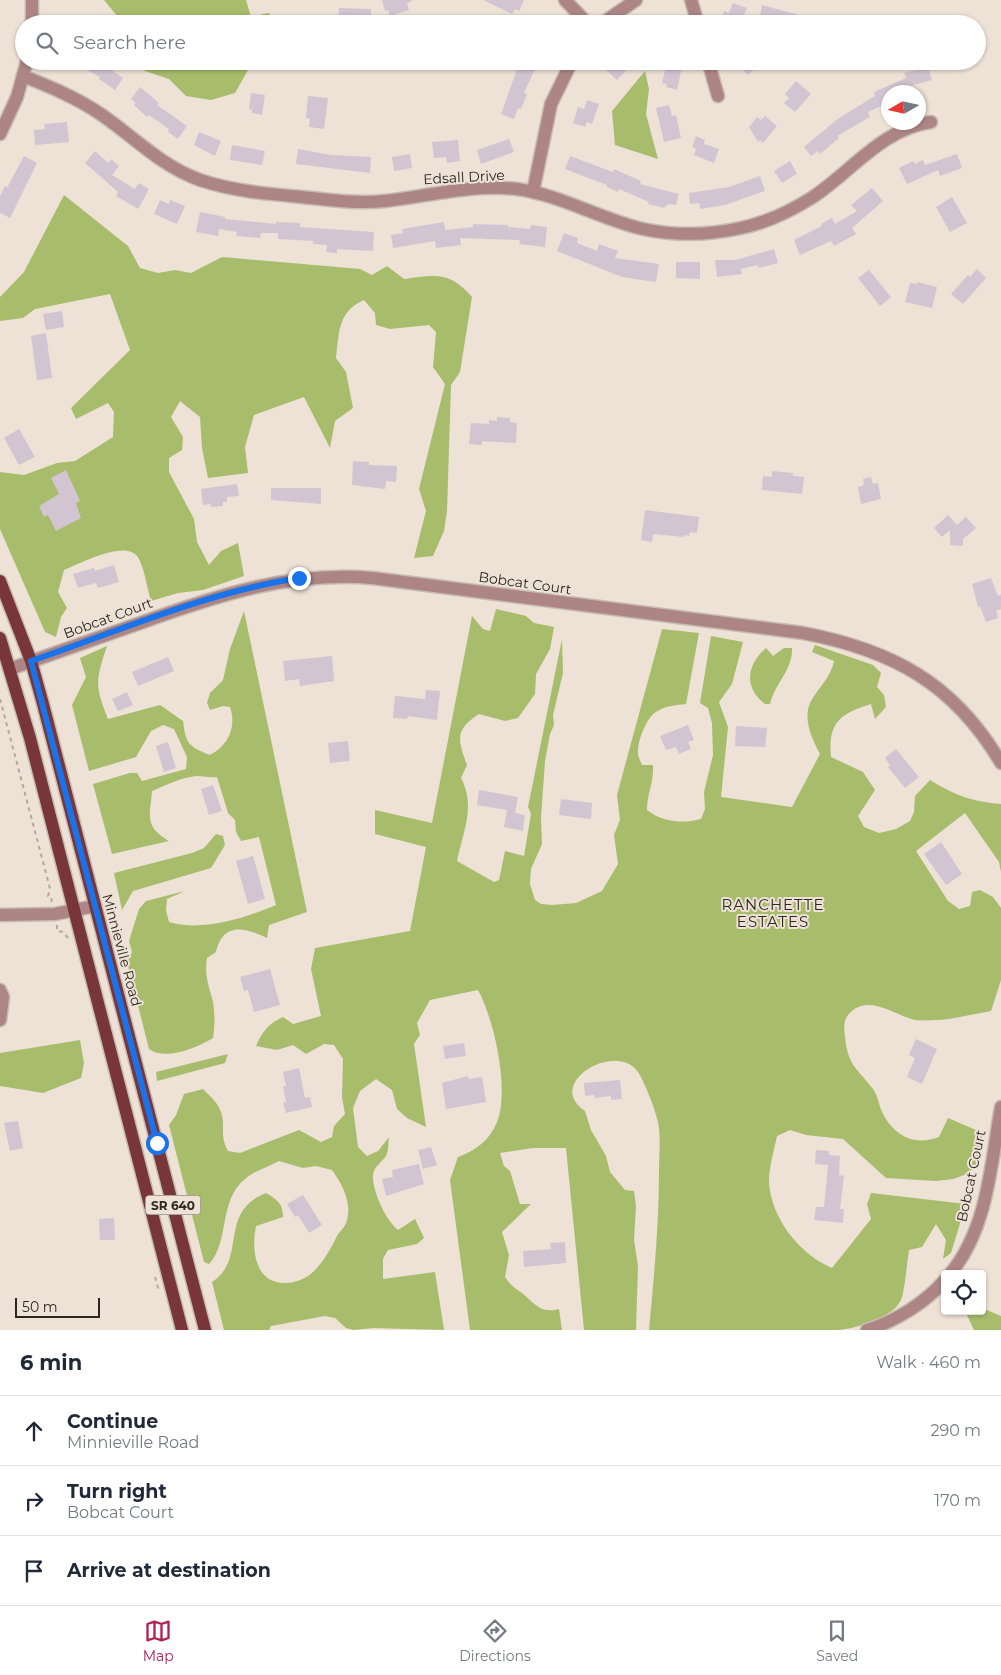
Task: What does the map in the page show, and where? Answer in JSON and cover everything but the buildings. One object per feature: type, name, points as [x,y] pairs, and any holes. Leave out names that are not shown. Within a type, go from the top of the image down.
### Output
[{"type":"main road","name":"Minnieville Road","points":[[0,581],[31,661],[205,1330]]},
{"type":"main road","name":"SR 640","points":[[0,638],[24,712],[182,1330]]},
{"type":"street","points":[[32,0],[32,15]]},
{"type":"street","points":[[565,0],[579,15]]},
{"type":"street","points":[[614,15],[636,0]]},
{"type":"street","points":[[691,0],[695,15]]},
{"type":"street","points":[[0,134],[17,97],[25,70]]},
{"type":"street","points":[[532,192],[549,111],[567,70]]},
{"type":"street","points":[[711,70],[718,96]]},
{"type":"street","name":"Edsall Drive","points":[[24,76],[76,99],[102,115],[146,150],[172,167],[220,186],[245,191],[361,202],[463,189],[504,188],[532,192],[641,228],[691,234],[728,231],[756,224],[802,204],[880,143],[918,124],[931,122]]},
{"type":"street","name":"Bobcat Court","points":[[10,669],[199,602],[270,582],[321,576],[372,578],[803,633],[850,643],[895,660],[920,674],[940,689],[975,724],[1001,763]]},
{"type":"street","points":[[0,915],[74,911],[95,906]]},
{"type":"street","points":[[0,990],[3,997],[0,1020]]},
{"type":"street","name":"Bobcat Court","points":[[953,1270],[964,1254],[980,1216],[1001,1107]]},
{"type":"street","points":[[868,1330],[904,1313],[925,1299],[941,1284]]},
{"type":"path","points":[[0,699],[45,868],[50,889],[48,896],[51,896]]},
{"type":"green space","points":[[104,0],[246,0],[250,15],[116,15]]},
{"type":"green space","points":[[248,70],[235,93],[211,100],[186,96],[169,79],[145,71]]},
{"type":"green space","points":[[645,71],[649,89],[646,114],[658,159],[615,145],[612,111]]},
{"type":"green space","points":[[64,195],[128,246],[140,268],[158,273],[175,270],[191,273],[222,257],[360,269],[372,275],[387,266],[404,279],[425,276],[441,277],[449,279],[464,289],[472,297],[460,372],[451,385],[447,511],[444,531],[433,556],[414,558],[426,511],[419,489],[445,384],[433,367],[436,332],[429,325],[390,329],[376,325],[375,313],[364,300],[349,310],[339,332],[336,358],[346,372],[353,408],[335,421],[330,448],[304,397],[254,415],[245,447],[248,473],[208,478],[202,448],[200,417],[180,401],[171,417],[183,437],[182,450],[169,458],[169,472],[194,519],[197,542],[209,565],[221,551],[238,543],[244,576],[203,590],[178,593],[151,601],[141,564],[133,553],[115,551],[103,554],[64,570],[58,592],[67,608],[61,617],[56,637],[45,632],[0,529],[0,472],[24,475],[57,463],[75,461],[113,437],[114,412],[108,403],[76,419],[71,408],[130,350],[110,294],[35,309],[23,318],[0,321],[0,297],[24,272]]},
{"type":"green space","points":[[496,609],[526,616],[534,623],[554,627],[550,649],[536,674],[535,694],[518,718],[505,721],[479,714],[465,725],[462,731],[460,742],[467,765],[461,778],[468,799],[468,809],[457,861],[494,882],[499,880],[505,851],[524,856],[531,814],[528,807],[562,639],[563,673],[553,715],[554,725],[550,734],[545,761],[541,818],[542,844],[531,869],[530,884],[535,900],[541,904],[576,903],[602,891],[618,864],[614,835],[620,820],[617,795],[662,629],[699,633],[686,704],[667,707],[652,715],[639,743],[638,755],[642,765],[653,765],[647,810],[653,814],[680,822],[701,819],[705,809],[704,792],[713,755],[712,723],[708,708],[700,703],[711,636],[743,642],[732,684],[719,702],[728,727],[721,797],[792,807],[820,754],[809,728],[807,714],[811,701],[830,672],[834,661],[812,652],[815,645],[873,665],[881,673],[877,687],[884,695],[886,707],[875,719],[871,704],[843,716],[834,728],[831,736],[831,757],[863,772],[875,790],[858,816],[864,827],[879,833],[896,829],[910,821],[914,812],[915,796],[930,780],[964,797],[981,802],[1001,804],[1001,872],[999,862],[965,813],[916,851],[948,901],[959,909],[970,906],[972,892],[980,890],[993,897],[1001,908],[1001,980],[991,1011],[951,1019],[915,1020],[881,1007],[864,1005],[855,1008],[848,1015],[844,1026],[846,1047],[851,1061],[873,1089],[883,1114],[893,1129],[906,1138],[930,1140],[939,1137],[948,1118],[983,1133],[977,1164],[967,1174],[953,1179],[936,1181],[886,1178],[843,1139],[806,1135],[790,1130],[777,1136],[769,1182],[775,1209],[781,1221],[798,1244],[820,1262],[832,1268],[871,1219],[867,1204],[871,1193],[966,1204],[951,1253],[943,1259],[946,1240],[936,1224],[922,1247],[909,1250],[901,1300],[891,1312],[874,1321],[840,1330],[649,1330],[658,1211],[659,1128],[652,1103],[638,1072],[628,1063],[615,1061],[601,1063],[588,1069],[578,1078],[573,1089],[574,1100],[585,1111],[591,1130],[606,1156],[610,1172],[625,1190],[634,1191],[636,1206],[634,1240],[638,1266],[636,1330],[584,1330],[566,1148],[533,1148],[500,1153],[504,1166],[510,1171],[520,1204],[531,1204],[502,1232],[509,1255],[505,1277],[539,1307],[547,1310],[559,1309],[562,1330],[470,1330],[450,1180],[458,1157],[470,1152],[481,1144],[494,1128],[501,1108],[502,1092],[498,1055],[490,1018],[478,990],[430,1000],[417,1023],[420,1035],[414,1044],[426,1127],[407,1118],[397,1109],[392,1090],[376,1079],[360,1091],[353,1108],[358,1147],[367,1156],[378,1151],[389,1137],[387,1154],[376,1167],[373,1175],[377,1197],[385,1212],[398,1230],[415,1219],[424,1238],[417,1244],[388,1250],[383,1259],[383,1279],[435,1272],[444,1330],[373,1328],[353,1330],[346,1328],[335,1318],[325,1316],[271,1326],[269,1330],[224,1330],[212,1282],[223,1272],[229,1261],[237,1223],[242,1212],[251,1201],[266,1193],[277,1200],[281,1206],[283,1217],[256,1226],[254,1245],[255,1255],[262,1272],[276,1282],[286,1283],[306,1277],[321,1263],[346,1222],[348,1213],[347,1200],[332,1170],[316,1166],[303,1168],[279,1161],[249,1176],[237,1188],[227,1210],[220,1245],[209,1264],[204,1262],[169,1125],[176,1115],[184,1094],[203,1089],[220,1109],[223,1135],[228,1151],[240,1153],[299,1130],[321,1142],[332,1137],[334,1126],[345,1114],[342,1097],[343,1059],[334,1045],[324,1044],[306,1054],[293,1045],[277,1050],[256,1046],[266,1028],[283,1017],[293,1024],[321,1016],[311,969],[315,948],[410,931],[426,847],[375,834],[375,810],[432,823],[472,616],[483,629],[490,631]]},
{"type":"green space","points":[[244,611],[307,912],[269,925],[267,938],[250,931],[229,931],[219,942],[216,952],[207,958],[206,964],[207,980],[214,1011],[213,1038],[181,1052],[164,1054],[149,1049],[127,962],[132,952],[129,941],[139,909],[146,901],[185,891],[167,899],[166,910],[169,922],[195,925],[237,919],[276,905],[259,837],[241,841],[236,832],[235,820],[228,813],[217,777],[197,776],[186,778],[152,791],[150,820],[156,831],[169,841],[112,854],[93,784],[130,773],[137,773],[142,781],[186,769],[187,757],[174,729],[163,725],[151,731],[136,757],[89,771],[72,705],[86,677],[80,658],[107,646],[100,668],[98,683],[108,719],[160,705],[183,721],[185,735],[189,743],[210,755],[222,747],[226,741],[231,729],[232,714],[230,707],[223,706],[210,710],[207,703],[210,693],[223,680],[230,649]]},
{"type":"green space","points":[[766,648],[773,656],[784,648],[792,648],[790,663],[772,696],[770,704],[765,704],[753,690],[750,676],[755,662]]},
{"type":"green space","points":[[216,834],[223,836],[225,845],[211,868],[133,891],[122,910],[114,873],[192,853],[204,848]]},
{"type":"green space","points":[[80,1040],[84,1063],[81,1078],[43,1093],[0,1086],[0,1053]]},
{"type":"green space","points":[[228,1054],[225,1063],[157,1081],[156,1072]]},
{"type":"green space","points":[[986,1310],[1001,1316],[1001,1330],[974,1330],[967,1315],[986,1315]]},
{"type":"district","name":"RANCHETTE ESTATES","points":[[773,912]]},
{"type":"route","points":[[157,1143],[31,661],[199,602],[270,582],[299,578]]}]
